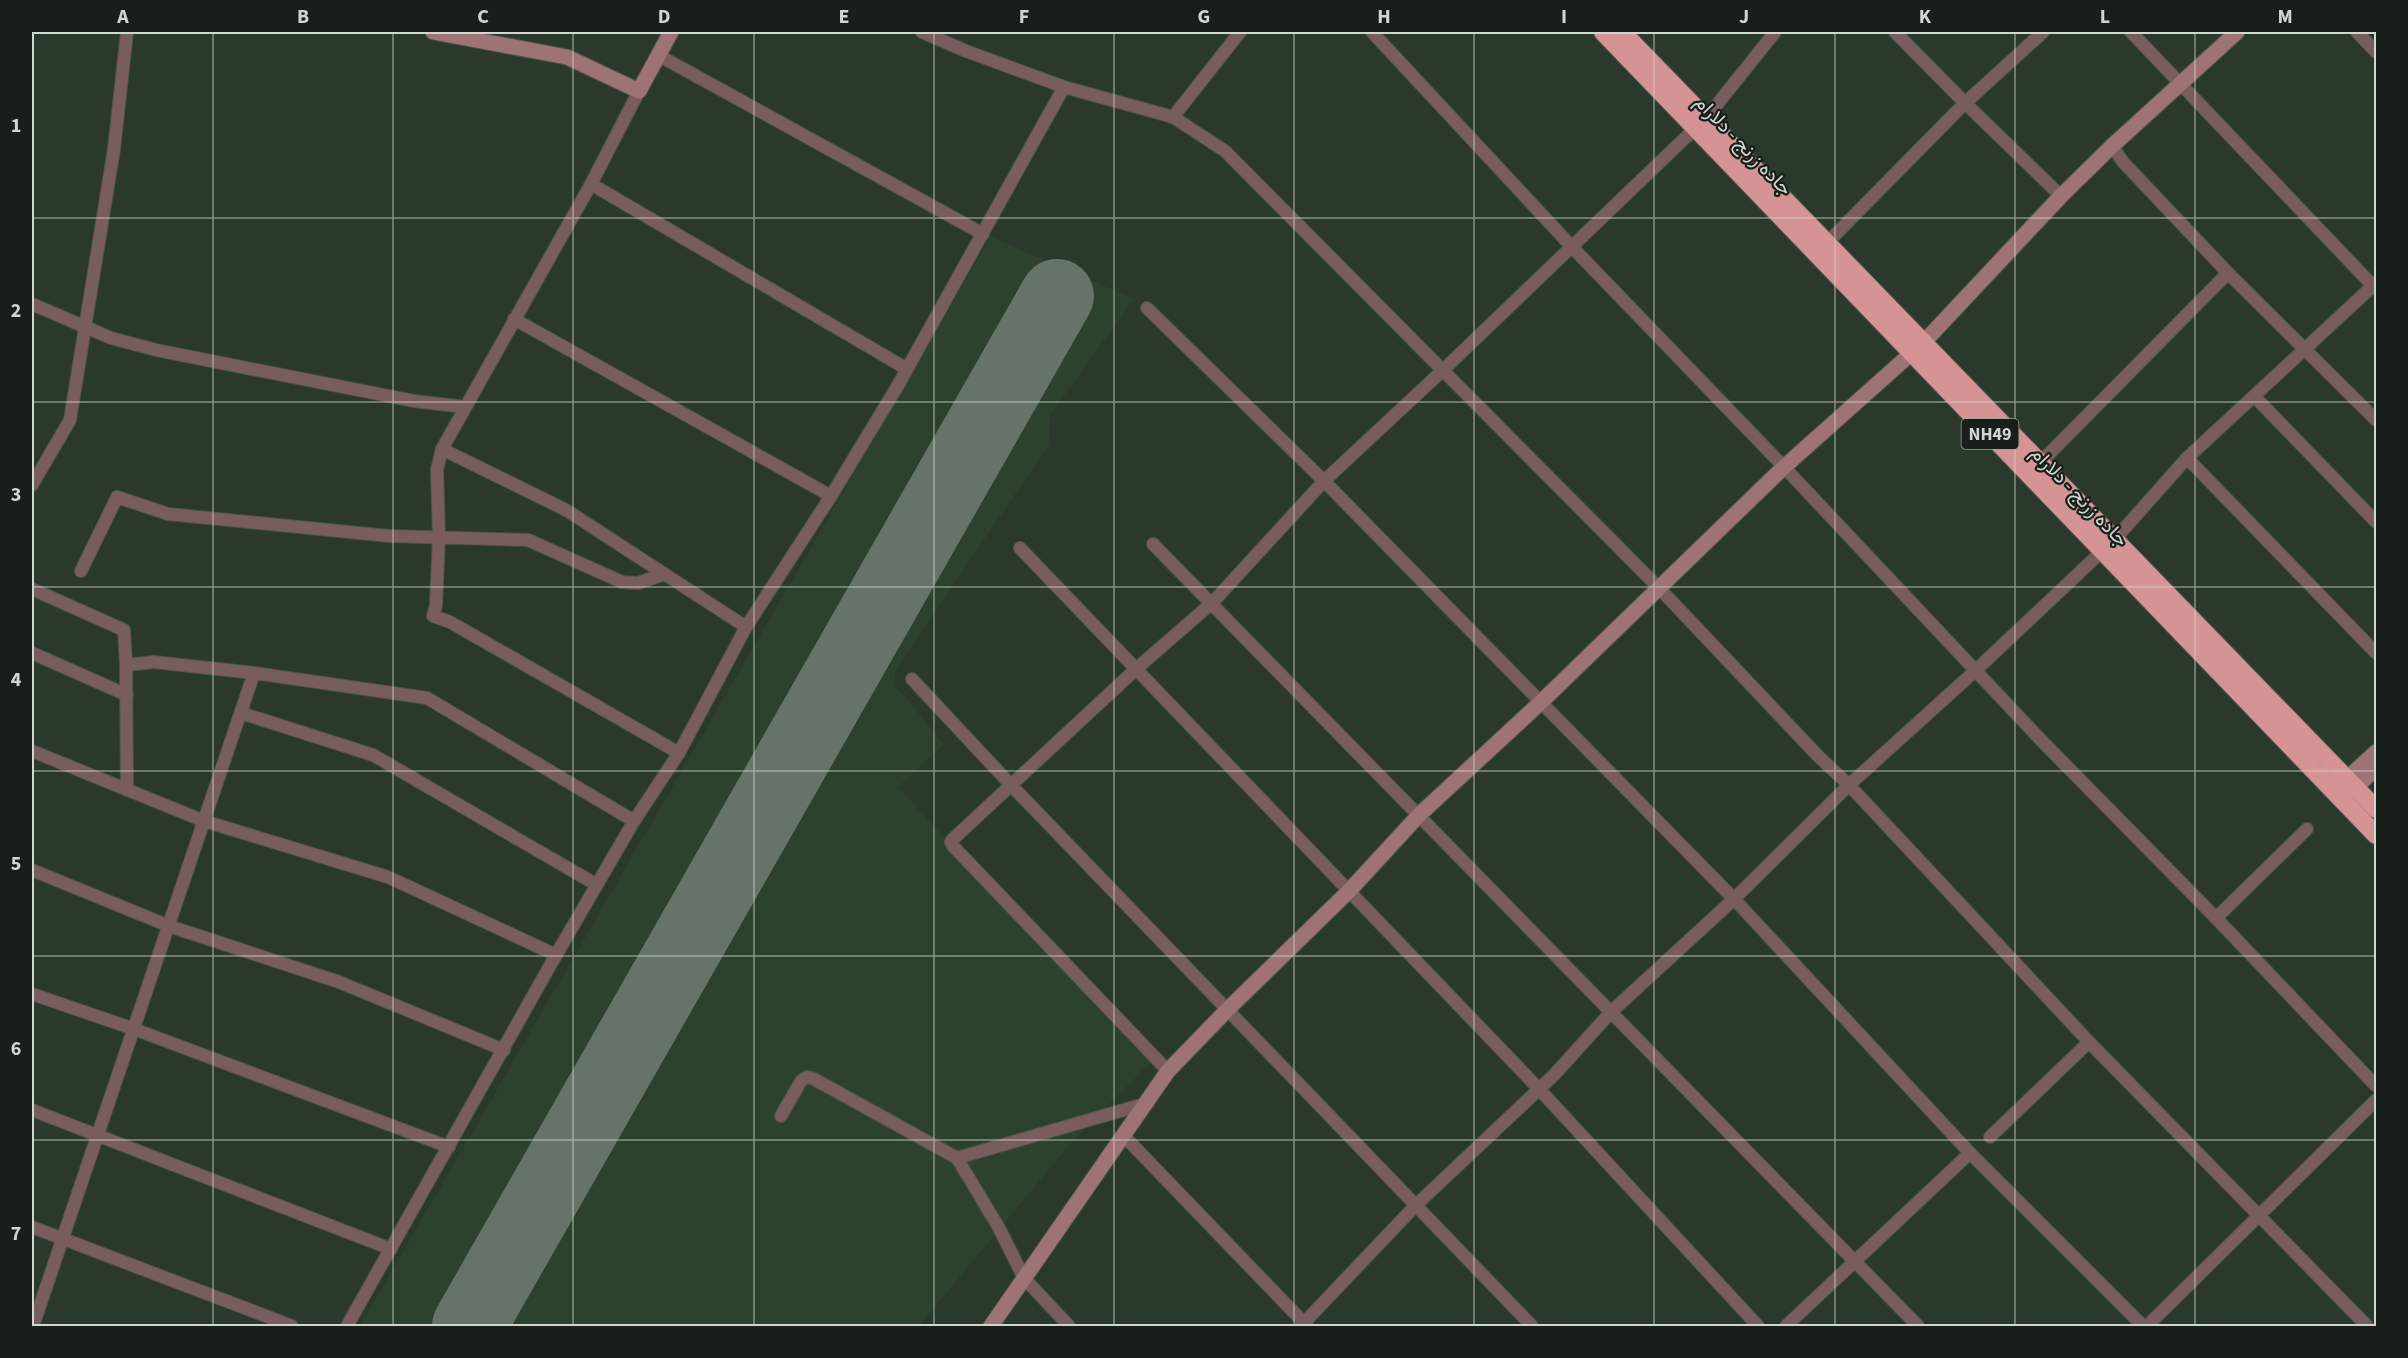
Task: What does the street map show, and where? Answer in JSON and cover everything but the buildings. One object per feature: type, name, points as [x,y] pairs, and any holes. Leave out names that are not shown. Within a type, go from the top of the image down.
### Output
[{"type":"highway","name":"جاده زرنج - دلارام","points":[[1604,32],[1827,243],[2102,551],[2345,789],[2376,809]]},
{"type":"highway","name":"جاده زرنج - دلارام","points":[[1622,32],[1701,122],[1918,347],[2041,462],[2115,538],[2345,789],[2376,835]]},
{"type":"street","points":[[32,485],[70,420],[114,149],[127,32]]},
{"type":"street","points":[[433,32],[567,57],[639,91]]},
{"type":"street","points":[[671,32],[591,184],[442,449],[437,470],[439,537],[436,605],[433,616],[450,622],[678,753]]},
{"type":"street","points":[[922,32],[966,51],[1064,87],[1173,117],[1225,151],[1659,588],[1819,757],[1849,785],[2089,1041],[2367,1326]]},
{"type":"street","points":[[1173,117],[1240,32]]},
{"type":"street","points":[[1372,32],[1572,247],[2376,1086]]},
{"type":"street","points":[[1895,32],[2061,196]]},
{"type":"street","points":[[1827,243],[1965,103],[2043,32]]},
{"type":"street","points":[[1124,1136],[1304,1325],[1415,1206],[1539,1089],[1611,1012],[1734,899],[1849,785],[1976,671],[2102,551],[2187,458],[2375,286],[2131,32]]},
{"type":"street","points":[[991,1326],[1148,1103],[1168,1071],[1349,891],[1419,815],[1540,703],[1784,467],[1918,347],[2061,196],[2112,146],[2237,32]]},
{"type":"street","points":[[2357,32],[2376,52]]},
{"type":"street","points":[[1168,1071],[951,844],[952,840],[1010,784],[1212,602],[1323,481],[1442,371],[1701,122],[1771,33]]},
{"type":"street","points":[[658,55],[982,234]]},
{"type":"street","points":[[347,1326],[556,955],[634,821],[678,753],[747,627],[831,496],[907,369],[1064,87]]},
{"type":"street","points":[[2112,146],[2123,162],[2228,273],[2376,420]]},
{"type":"street","points":[[591,184],[907,369]]},
{"type":"street","points":[[2041,462],[2228,273]]},
{"type":"street","points":[[32,304],[111,338],[202,361],[414,401],[465,407]]},
{"type":"street","points":[[1147,308],[1323,481],[1734,899],[1970,1153],[2145,1326],[2376,1100]]},
{"type":"street","points":[[514,319],[831,496]]},
{"type":"street","points":[[2254,396],[2376,522]]},
{"type":"street","points":[[442,449],[566,510],[747,627]]},
{"type":"street","points":[[2187,458],[2376,652]]},
{"type":"street","points":[[81,571],[117,497],[168,514],[388,536],[528,540],[622,582],[638,583],[665,574]]},
{"type":"street","points":[[1153,544],[1918,1326]]},
{"type":"street","points":[[1020,548],[1539,1089],[1758,1326]]},
{"type":"street","points":[[32,589],[124,630],[127,790]]},
{"type":"street","points":[[32,653],[127,695]]},
{"type":"street","points":[[126,665],[154,662],[254,673],[427,698],[634,821]]},
{"type":"street","points":[[33,1326],[254,673]]},
{"type":"street","points":[[912,679],[1010,784],[1532,1326]]},
{"type":"street","points":[[241,713],[373,754],[597,885]]},
{"type":"street","points":[[32,751],[204,821],[388,877],[556,955]]},
{"type":"street","points":[[2345,789],[2376,752]]},
{"type":"street","points":[[2345,789],[2376,768]]},
{"type":"street","points":[[2216,918],[2307,829]]},
{"type":"street","points":[[32,870],[169,926],[339,982],[504,1050]]},
{"type":"street","points":[[32,994],[134,1029],[449,1147]]},
{"type":"street","points":[[1990,1137],[2089,1041]]},
{"type":"street","points":[[781,1116],[801,1081],[807,1077],[957,1158],[999,1228],[1024,1278],[1069,1326]]},
{"type":"street","points":[[957,1158],[1148,1103]]},
{"type":"street","points":[[32,1110],[391,1249]]},
{"type":"street","points":[[1786,1326],[1970,1153]]},
{"type":"street","points":[[32,1227],[292,1326]]},
{"type":"shaded area","points":[[991,237],[1134,299],[1050,415],[1049,444],[895,671],[895,685],[944,744],[898,787],[1151,1062],[1072,1142],[919,1326],[360,1326]]},
{"type":"runway","points":[[469,1326],[1057,296]]}]
